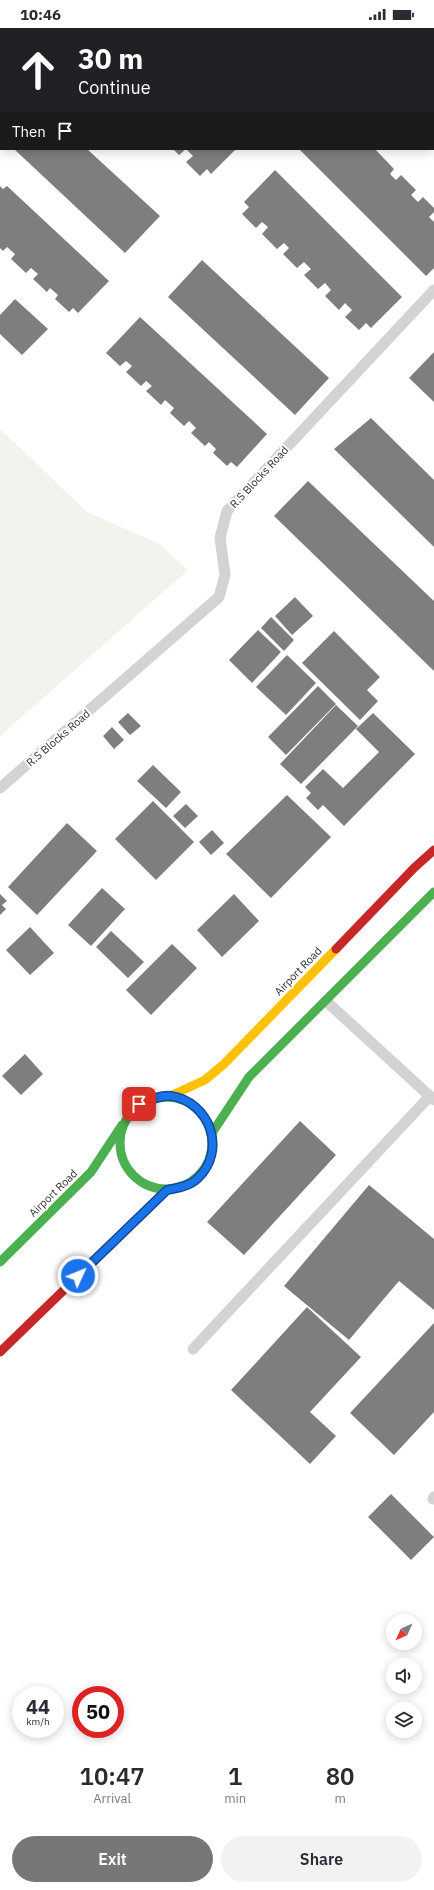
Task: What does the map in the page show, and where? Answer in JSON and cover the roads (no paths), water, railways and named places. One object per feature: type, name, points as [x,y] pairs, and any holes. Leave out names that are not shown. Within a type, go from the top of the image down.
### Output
[{"type":"main road","name":"Airport Road","points":[[170,1096],[205,1080],[224,1064],[408,874],[434,850]]},
{"type":"main road","points":[[212,1133],[249,1077],[434,892]]},
{"type":"main road","points":[[170,1096],[182,1099],[192,1104],[201,1112],[208,1122],[212,1133],[213,1149],[208,1165],[198,1178],[183,1187],[167,1190],[147,1186],[130,1173],[121,1155],[120,1134],[128,1116],[139,1104],[154,1098],[170,1096]]},
{"type":"main road","name":"Airport Road","points":[[0,1262],[91,1172],[128,1116]]},
{"type":"main road","points":[[0,1352],[167,1190]]},
{"type":"lane","name":"R.S Blocks Road","points":[[0,788],[219,597],[225,575],[220,538],[227,511],[434,290]]},
{"type":"lane","points":[[193,1349],[432,1098],[326,1001]]}]
